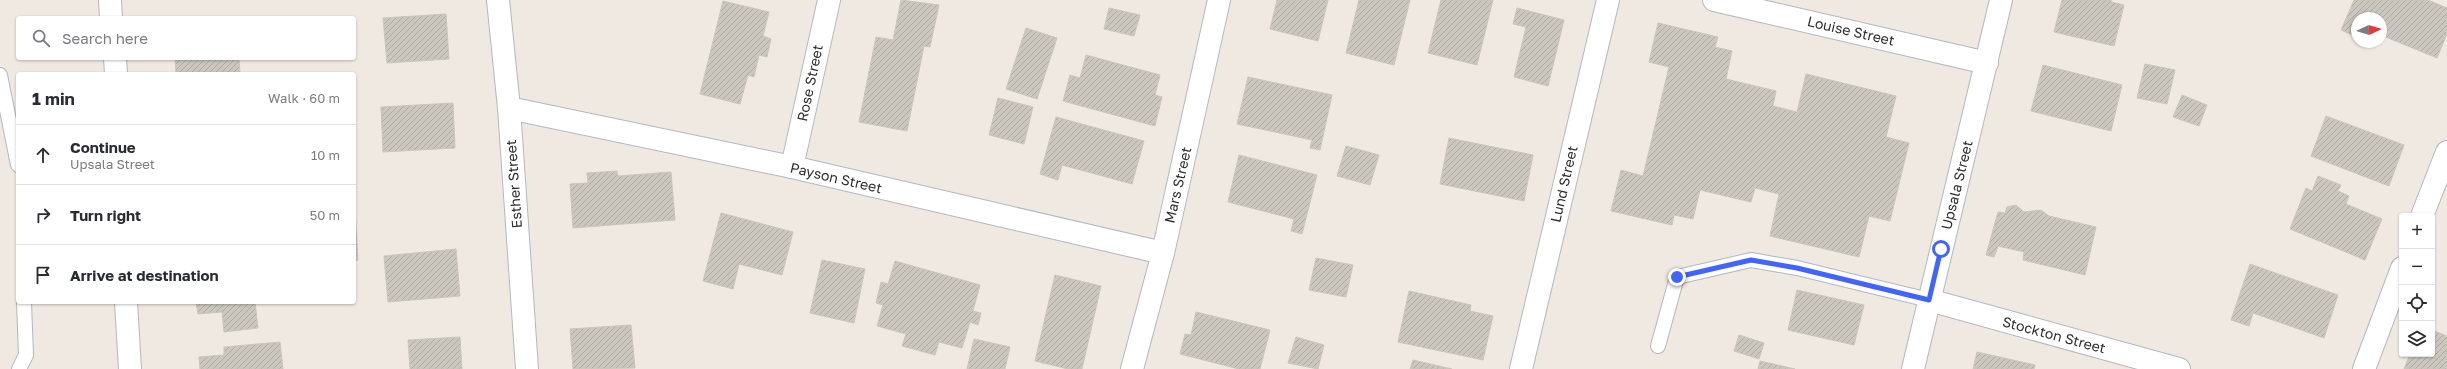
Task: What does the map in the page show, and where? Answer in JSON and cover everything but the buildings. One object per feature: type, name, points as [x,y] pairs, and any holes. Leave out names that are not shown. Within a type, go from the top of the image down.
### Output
[{"type":"street","points":[[110,0],[111,16]]},
{"type":"street","name":"Esther Street","points":[[498,0],[509,108],[527,369]]},
{"type":"street","name":"Rose Street","points":[[792,167],[829,0]]},
{"type":"street","name":"Mars Street","points":[[1132,369],[1163,253],[1219,0]]},
{"type":"street","name":"Lund Street","points":[[1521,369],[1608,0]]},
{"type":"street","name":"Louise Street","points":[[1714,0],[1987,63]]},
{"type":"street","name":"Upsala Street","points":[[1913,369],[2001,0]]},
{"type":"street","points":[[114,60],[116,72]]},
{"type":"street","name":"Payson Street","points":[[509,108],[792,167],[1163,253]]},
{"type":"street","points":[[2423,213],[2447,152]]},
{"type":"street","points":[[2364,369],[2399,276]]},
{"type":"street","name":"Stockton Street","points":[[1929,300],[2179,369]]},
{"type":"street","points":[[126,304],[130,369]]},
{"type":"lane","points":[[0,75],[16,155]]},
{"type":"lane","points":[[1658,346],[1677,277],[1751,260],[1797,268],[1929,300]]},
{"type":"lane","points":[[19,369],[26,355],[24,304]]},
{"type":"route","points":[[1677,277],[1751,260],[1797,268],[1929,300],[1941,249]]}]
